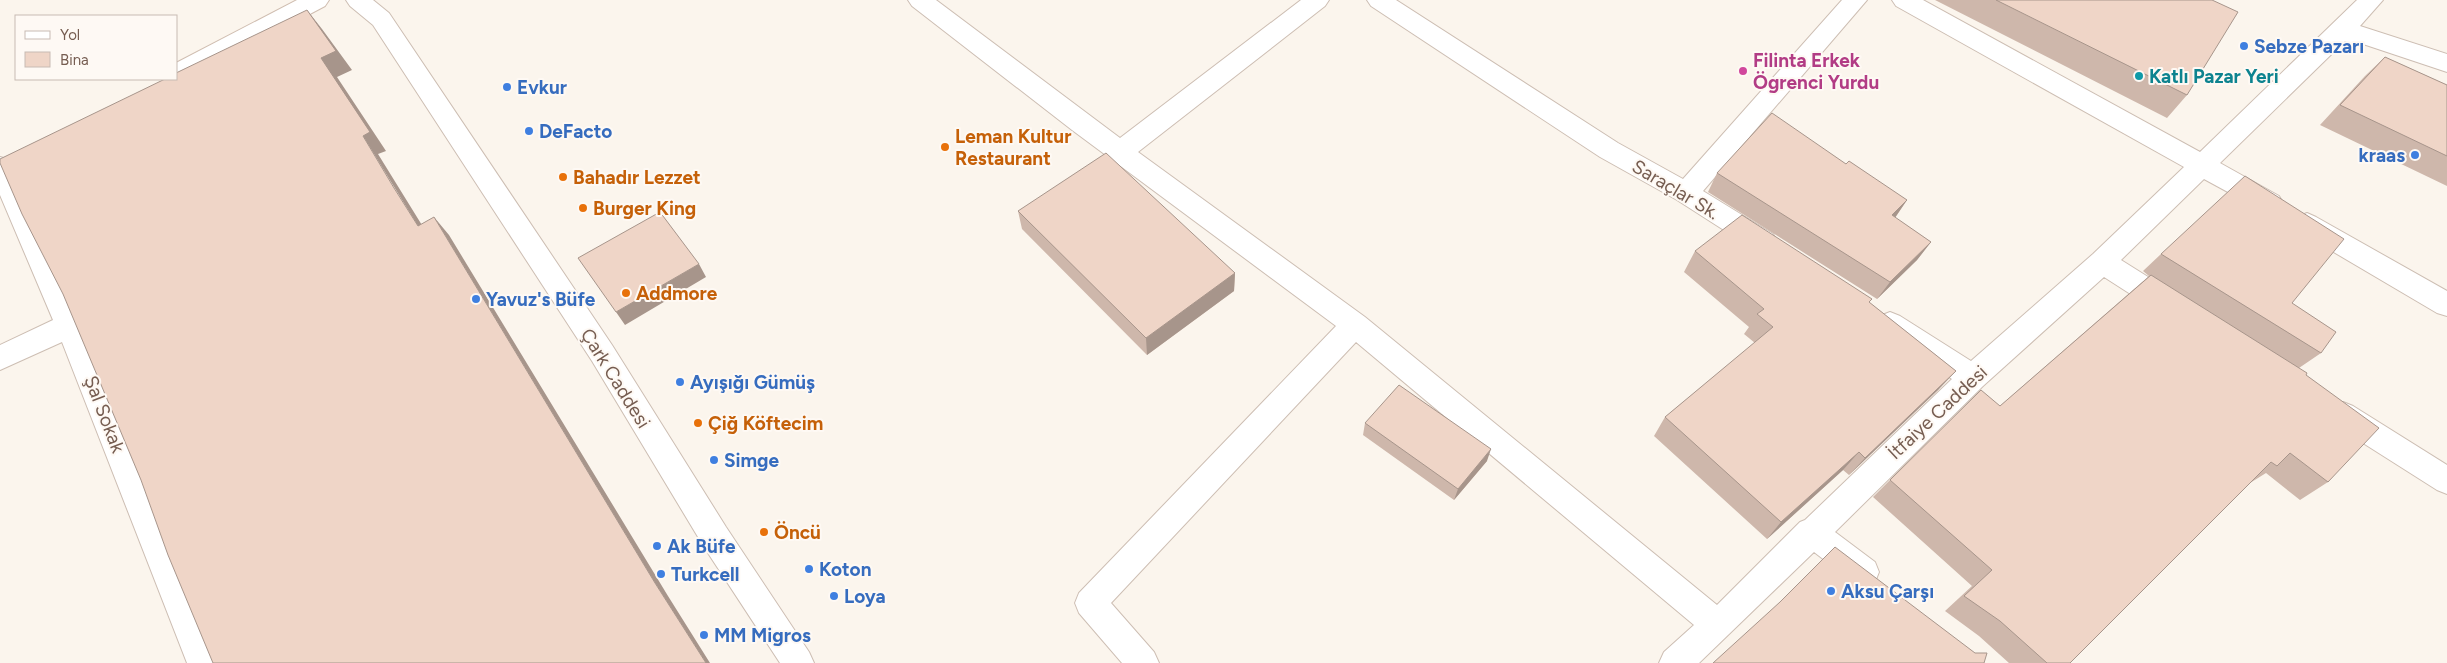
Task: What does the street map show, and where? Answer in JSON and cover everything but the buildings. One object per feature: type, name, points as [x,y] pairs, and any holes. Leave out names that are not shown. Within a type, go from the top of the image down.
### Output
[{"type":"street","points":[[178,74],[317,0]]},
{"type":"street","name":"Çark Caddesi","points":[[358,0],[381,19],[602,353],[715,537],[798,663]]},
{"type":"street","points":[[920,0],[1120,152],[1355,325],[1718,626]]},
{"type":"street","points":[[1120,152],[1317,0]]},
{"type":"street","name":"Saraçlar Sk.","points":[[1379,0],[1609,150],[1686,193],[1784,256]]},
{"type":"street","points":[[1686,193],[1855,0]]},
{"type":"street","points":[[1904,0],[2204,165],[2447,305]]},
{"type":"street","points":[[2343,29],[2372,0]]},
{"type":"street","points":[[2343,29],[2447,63]]},
{"type":"street","points":[[2343,29],[2447,80]]},
{"type":"street","name":"İtfaiye Caddesi","points":[[1675,663],[1718,626],[1811,532],[1973,377],[2102,262],[2343,29]]},
{"type":"street","name":"Şal Sokak","points":[[6,164],[68,326],[91,376],[202,663]]},
{"type":"street","points":[[2102,262],[2194,321]]},
{"type":"street","points":[[1867,308],[1973,377]]},
{"type":"street","points":[[1143,663],[1090,603],[1355,325]]},
{"type":"street","points":[[0,358],[68,326]]},
{"type":"street","points":[[2321,401],[2447,482]]},
{"type":"street","points":[[1811,532],[1882,586]]},
{"type":"place","name":"Sebze Pazarı","points":[[2244,46]]},
{"type":"place","name":"Filinta Erkek Ögrenci Yurdu","points":[[1743,71]]},
{"type":"place","name":"Katlı Pazar Yeri","points":[[2139,76]]},
{"type":"place","name":"Evkur","points":[[507,87]]},
{"type":"place","name":"DeFacto","points":[[529,131]]},
{"type":"place","name":"Leman Kultur Restaurant","points":[[945,147]]},
{"type":"place","name":"kraas","points":[[2415,155]]},
{"type":"place","name":"Bahadır Lezzet","points":[[563,177]]},
{"type":"place","name":"Burger King","points":[[583,208]]},
{"type":"place","name":"Addmore","points":[[626,293]]},
{"type":"place","name":"Yavuz's Büfe","points":[[476,299]]},
{"type":"place","name":"Ayışığı Gümüş","points":[[680,382]]},
{"type":"place","name":"Çiğ Köftecim","points":[[698,423]]},
{"type":"place","name":"Simge","points":[[714,460]]},
{"type":"place","name":"Öncü","points":[[764,532]]},
{"type":"place","name":"Ak Büfe","points":[[657,546]]},
{"type":"place","name":"Koton","points":[[809,569]]},
{"type":"place","name":"Turkcell","points":[[661,574]]},
{"type":"place","name":"Aksu Çarşı","points":[[1831,591]]},
{"type":"place","name":"Loya","points":[[834,596]]},
{"type":"place","name":"MM Migros","points":[[704,635]]}]
